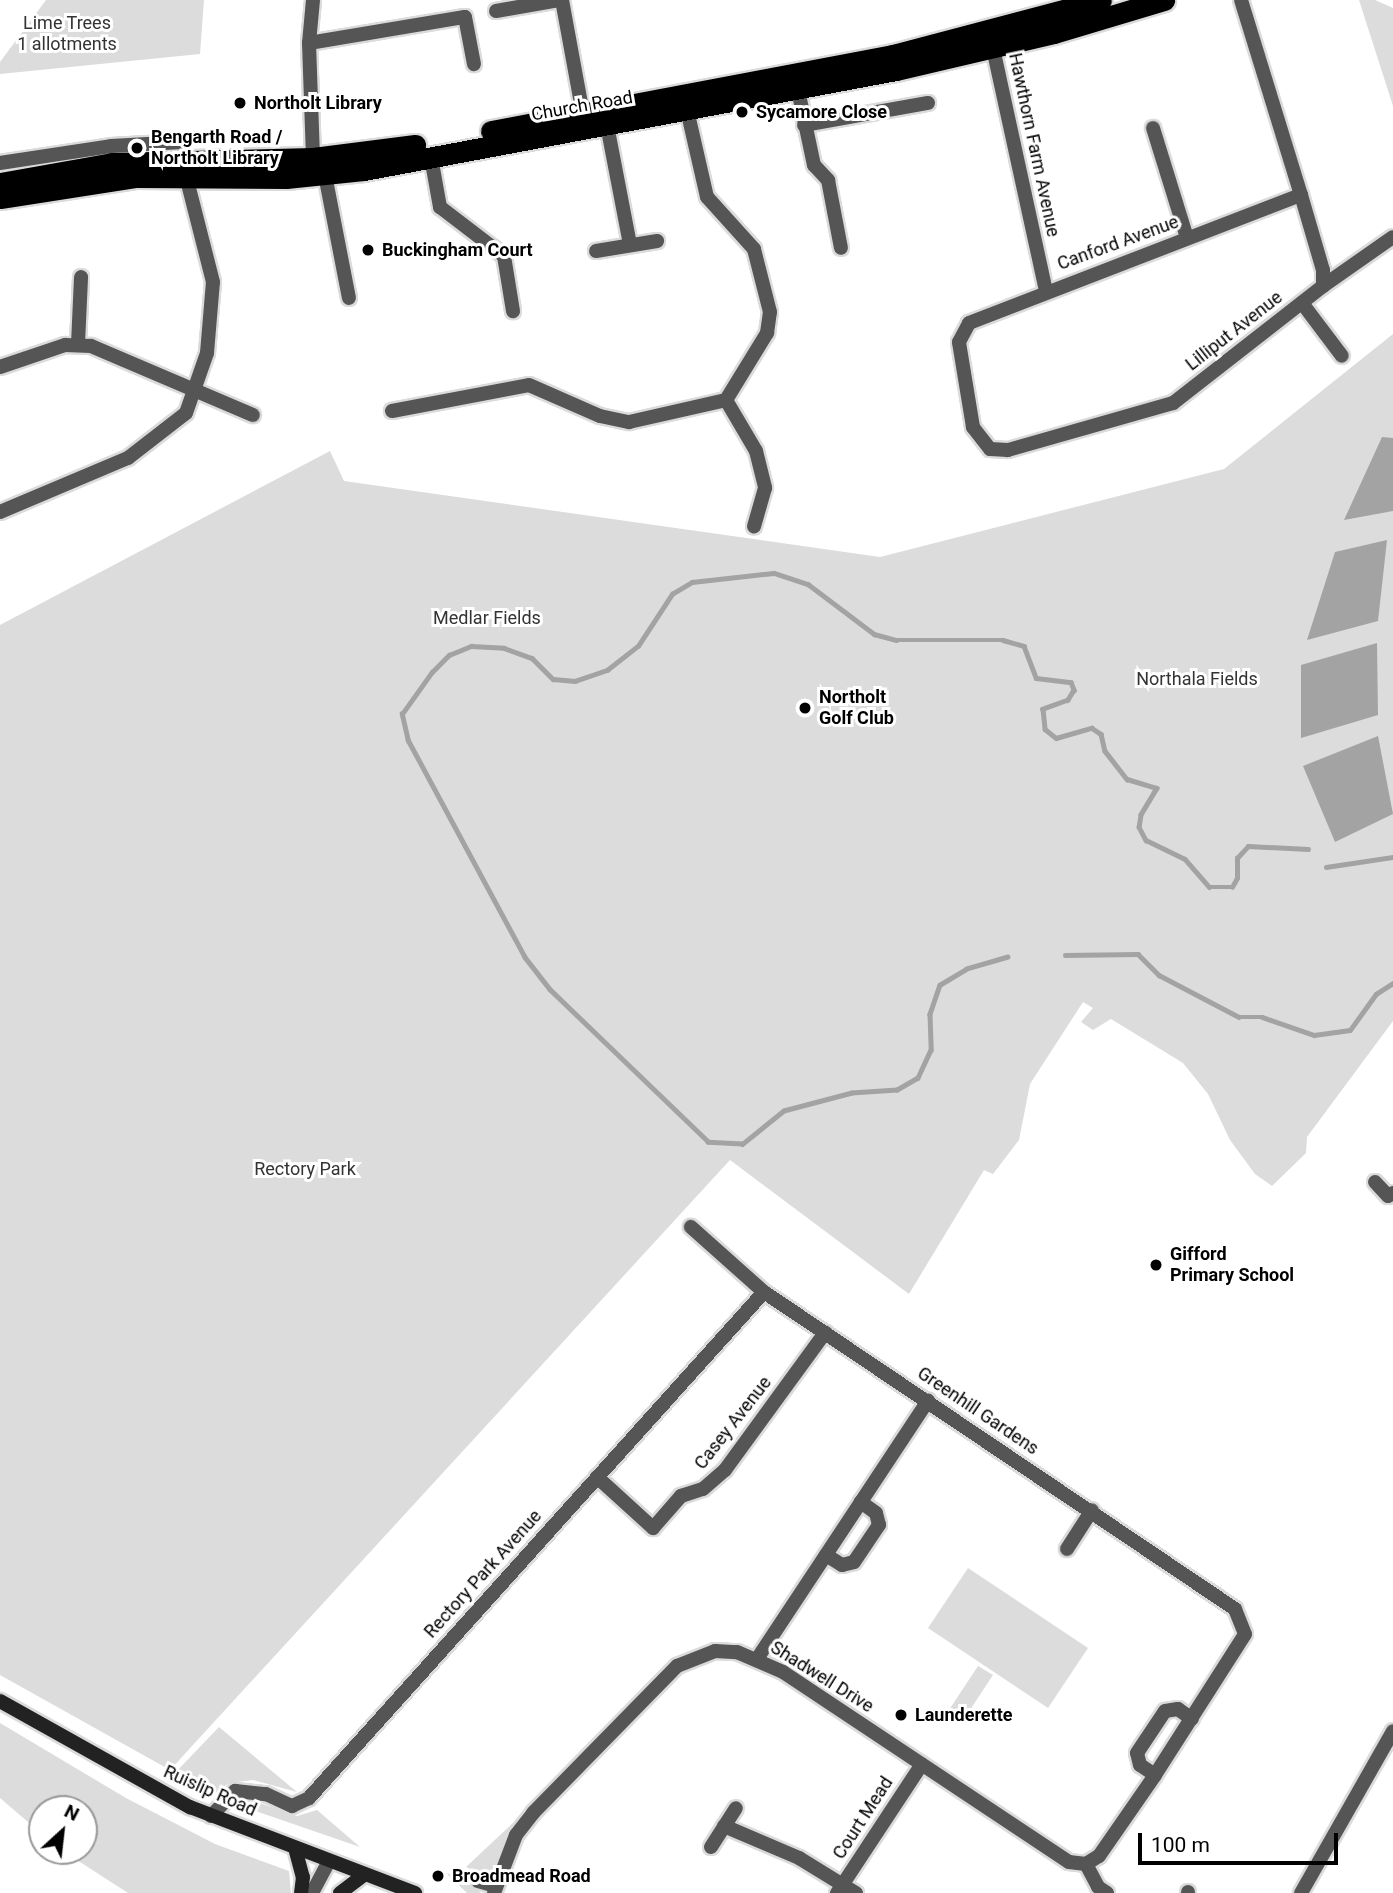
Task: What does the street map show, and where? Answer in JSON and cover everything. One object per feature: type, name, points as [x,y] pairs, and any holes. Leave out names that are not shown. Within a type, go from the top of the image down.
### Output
[{"type":"highway","name":"Church Road","points":[[0,183],[135,161],[313,158],[385,151],[893,55],[1101,0]]},
{"type":"highway","name":"Church Road","points":[[0,198],[114,179],[325,176],[798,90],[993,48],[1164,0]]},
{"type":"main road","name":"Ruislip Road","points":[[0,1701],[211,1816],[415,1893]]},
{"type":"main road","points":[[295,1848],[303,1877],[301,1893]]},
{"type":"main road","points":[[340,1893],[364,1875]]},
{"type":"street","points":[[313,0],[309,43],[313,158]]},
{"type":"street","points":[[496,11],[561,0],[583,114]]},
{"type":"street","points":[[1241,0],[1323,270],[1323,286]]},
{"type":"street","points":[[309,43],[465,17],[474,64]]},
{"type":"street","name":"Hawthorn Farm Avenue","points":[[993,48],[1046,290]]},
{"type":"street","points":[[798,90],[814,165],[828,180],[841,248]]},
{"type":"street","points":[[804,125],[928,103]]},
{"type":"street","points":[[393,411],[529,385],[600,416],[629,422],[726,400],[767,332],[770,312],[754,249],[707,197],[687,110]]},
{"type":"street","points":[[607,125],[630,245]]},
{"type":"street","points":[[1153,128],[1187,238]]},
{"type":"street","points":[[0,163],[97,147],[183,142]]},
{"type":"street","points":[[430,157],[440,207],[504,256],[513,311]]},
{"type":"street","points":[[0,512],[128,458],[186,413],[206,353],[213,282],[186,176]]},
{"type":"street","points":[[327,185],[349,298]]},
{"type":"street","name":"Canford Avenue","points":[[958,342],[969,323],[983,315],[1301,195]]},
{"type":"street","name":"Lilliput Avenue","points":[[958,342],[973,427],[990,449],[1008,450],[1173,403],[1323,286],[1393,237]]},
{"type":"street","points":[[596,251],[657,241]]},
{"type":"street","points":[[78,344],[81,277]]},
{"type":"street","points":[[1302,303],[1342,356]]},
{"type":"street","points":[[0,367],[78,344],[253,415]]},
{"type":"street","points":[[726,400],[757,451],[765,488],[754,526]]},
{"type":"street","points":[[1375,1182],[1388,1196],[1393,1193]]},
{"type":"street","name":"Greenhill Gardens","points":[[691,1227],[764,1292],[1092,1510],[1235,1609],[1244,1624],[1240,1647],[1192,1719]]},
{"type":"street","name":"Rectory Park Avenue","points":[[211,1816],[235,1791],[302,1804],[764,1292]]},
{"type":"street","name":"Casey Avenue","points":[[597,1477],[653,1528],[681,1496],[703,1489],[725,1470],[825,1332]]},
{"type":"street","points":[[757,1658],[928,1401]]},
{"type":"street","points":[[826,1555],[842,1565],[853,1562],[878,1525],[876,1513],[861,1502]]},
{"type":"street","points":[[1067,1549],[1092,1510]]},
{"type":"street","name":"Shadwell Drive","points":[[478,1881],[495,1890],[516,1835],[533,1813],[677,1666],[715,1651],[757,1658],[1069,1862],[1086,1864]]},
{"type":"street","points":[[1107,1893],[1098,1887],[1086,1864],[1099,1856],[1156,1775],[1192,1719],[1178,1709],[1165,1711],[1138,1753],[1140,1765],[1156,1775]]},
{"type":"street","points":[[1301,1893],[1393,1731]]},
{"type":"street","name":"Court Mead","points":[[840,1889],[922,1764]]},
{"type":"street","points":[[711,1847],[736,1808]]},
{"type":"street","points":[[724,1826],[799,1858],[840,1889],[856,1893]]},
{"type":"street","points":[[312,1893],[329,1861]]},
{"type":"green space","name":"Lime Trees 1 allotments","points":[[46,0],[204,0],[200,54],[0,74],[0,62]]},
{"type":"green space","points":[[1359,0],[1375,0],[1393,8],[1393,106]]},
{"type":"green space","points":[[1393,334],[1393,1021],[1307,1137],[1306,1153],[1272,1186],[1255,1174],[1230,1140],[1208,1094],[1183,1063],[1111,1019],[1093,1030],[1081,1022],[1093,1008],[1083,1002],[1030,1084],[1019,1140],[993,1174],[984,1170],[909,1294],[730,1160],[170,1770],[0,1675],[0,625],[330,451],[344,481],[880,557],[1224,469]]},
{"type":"green space","points":[[968,1568],[1088,1648],[1048,1708],[928,1628]]},
{"type":"green space","points":[[978,1666],[993,1675],[964,1719],[949,1710]]},
{"type":"green space","points":[[0,1723],[126,1798],[215,1844],[289,1871],[291,1893],[128,1893],[85,1865],[98,1865],[98,1795],[28,1795],[28,1822],[0,1798]]},
{"type":"green space","points":[[219,1727],[297,1792],[253,1780],[229,1783],[213,1795],[173,1775]]},
{"type":"green space","points":[[254,1801],[297,1816],[317,1810],[360,1847],[241,1806]]},
{"type":"green space","points":[[513,1823],[494,1872],[487,1877],[466,1867]]},
{"type":"green space","points":[[446,1873],[466,1879],[481,1893],[467,1893]]},
{"type":"shaded area","points":[[1382,437],[1393,438],[1393,511],[1344,520]]},
{"type":"shaded area","points":[[1387,540],[1378,621],[1307,640],[1335,552]]},
{"type":"shaded area","points":[[1377,643],[1378,715],[1301,738],[1301,665]]},
{"type":"shaded area","points":[[1378,736],[1393,814],[1335,842],[1303,766]]},
{"type":"waterway","points":[[1008,957],[967,969],[940,985],[930,1014],[931,1050],[918,1078],[897,1090],[852,1093],[784,1111],[743,1144],[708,1142],[550,990],[525,958],[408,741],[402,714],[432,672],[449,655],[471,646],[504,648],[532,658],[553,679],[575,681],[607,670],[638,646],[672,594],[692,582],[774,573],[808,584],[874,634],[896,640],[1003,640],[1024,646],[1036,678],[1071,682],[1074,690],[1068,700],[1043,709],[1045,729],[1056,738],[1092,728],[1101,734],[1105,751],[1127,779],[1157,788],[1141,815],[1139,827],[1146,840],[1185,859],[1209,887],[1232,887],[1237,878],[1237,858],[1248,846],[1308,849]]},
{"type":"waterway","points":[[1326,867],[1393,857]]},
{"type":"waterway","points":[[1065,955],[1138,954],[1159,975],[1239,1017],[1262,1017],[1314,1035],[1350,1030],[1376,994],[1393,983]]},
{"type":"place","name":"Northolt Library","points":[[240,103]]},
{"type":"place","name":"Sycamore Close","points":[[742,112]]},
{"type":"place","name":"Bengarth Road / Northolt Library","points":[[137,148]]},
{"type":"place","name":"Buckingham Court","points":[[368,250]]},
{"type":"place","name":"Northolt Golf Club","points":[[805,708]]},
{"type":"place","name":"Gifford Primary School","points":[[1156,1265]]},
{"type":"place","name":"Launderette","points":[[901,1715]]},
{"type":"place","name":"Broadmead Road","points":[[438,1876]]},
{"type":"park label","name":"Medlar Fields","points":[[487,618]]},
{"type":"park label","name":"Northala Fields","points":[[1197,679]]},
{"type":"park label","name":"Rectory Park","points":[[305,1169]]}]
